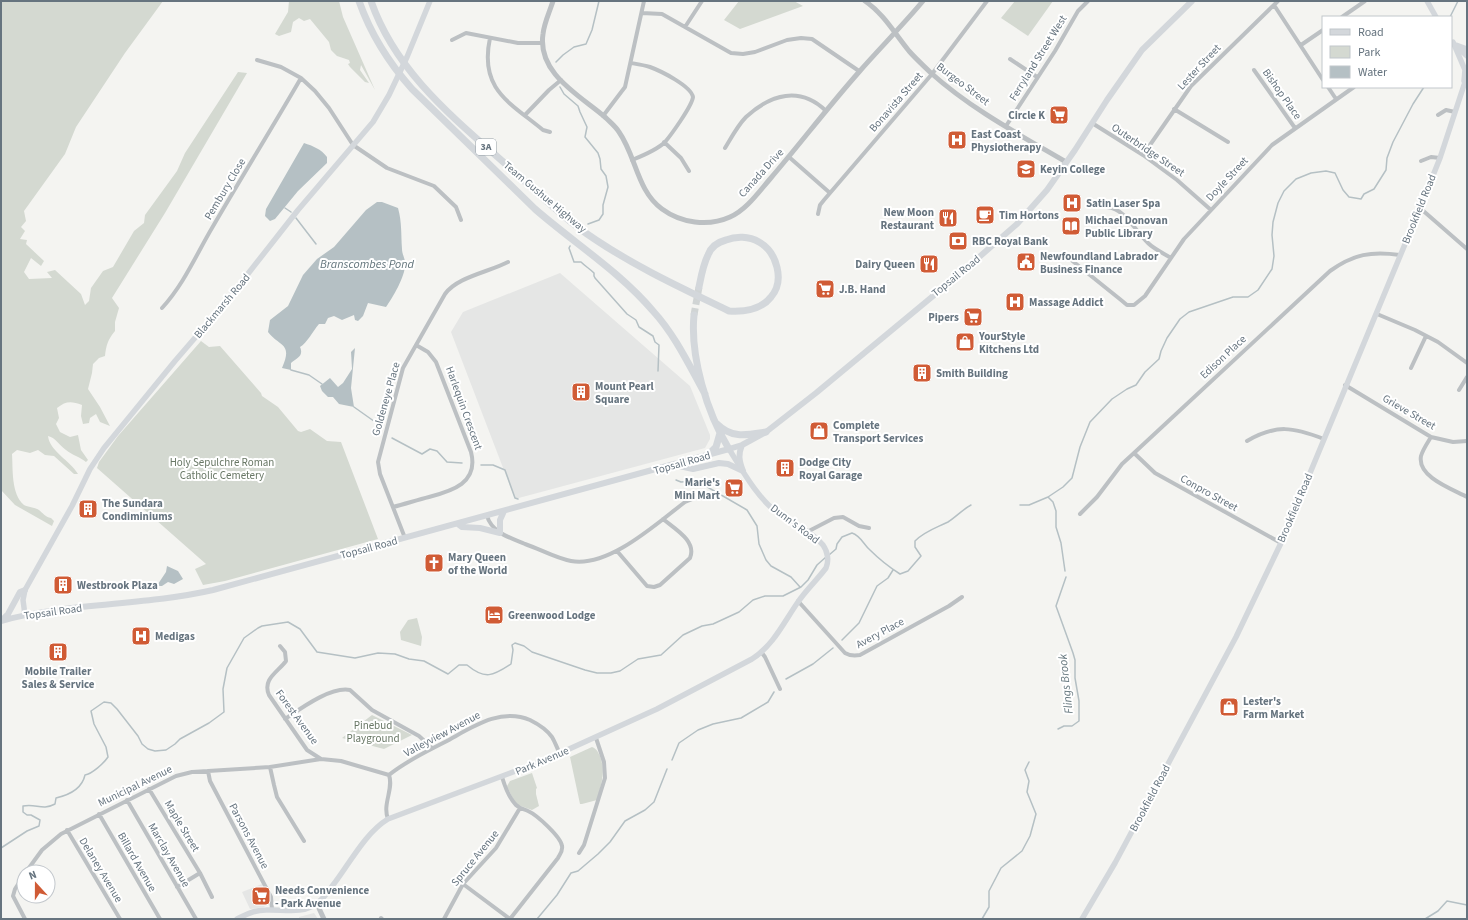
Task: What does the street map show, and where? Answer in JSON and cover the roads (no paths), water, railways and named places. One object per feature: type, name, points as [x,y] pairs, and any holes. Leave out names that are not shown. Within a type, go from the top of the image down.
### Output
[{"type":"highway","name":"Team Gushue Highway","points":[[359,1],[366,20],[378,44],[394,68],[412,89],[535,209],[627,284],[654,311],[675,340],[705,394]]},
{"type":"highway","name":"Team Gushue Highway","points":[[371,1],[384,32],[415,78],[434,98],[494,154],[577,226],[596,240],[633,262],[729,311],[740,311],[756,308],[769,299],[778,287],[779,276],[769,250],[759,242],[752,239],[733,238],[722,241],[713,247],[708,254],[699,287]]},
{"type":"highway","points":[[694,315],[692,340],[705,394],[714,421],[729,450]]},
{"type":"highway","points":[[714,421],[728,432],[736,435],[766,432]]},
{"type":"highway","points":[[708,455],[716,447],[720,433]]},
{"type":"main road","name":"Blackmarsh Road","points":[[25,615],[23,600],[25,590],[72,506],[90,469],[104,448],[175,361],[225,303],[298,210],[374,122],[389,95],[430,1]]},
{"type":"main road","name":"Topsail Road","points":[[1,621],[25,615],[189,596],[504,512],[729,450],[742,445],[766,432],[816,393],[1004,236],[1034,205],[1066,162],[1142,50],[1192,1]]},
{"type":"main road","points":[[1427,1],[1435,16]]},
{"type":"main road","points":[[1452,41],[1467,49]]},
{"type":"main road","points":[[1452,41],[1467,56]]},
{"type":"main road","points":[[1452,41],[1465,70],[1466,82]]},
{"type":"main road","name":"Brookfield Road","points":[[1082,919],[1116,863],[1236,637],[1280,543],[1420,208],[1440,158],[1466,82]]},
{"type":"main road","points":[[742,445],[739,461],[743,471]]},
{"type":"main road","name":"Dunn's Road","points":[[729,450],[763,499],[777,513],[807,532],[822,544],[826,549],[828,562]]},
{"type":"main road","points":[[673,465],[694,469],[719,463],[728,464],[743,471]]},
{"type":"main road","points":[[458,524],[462,527],[480,528],[500,533],[500,520],[504,512]]},
{"type":"main road","name":"Park Avenue","points":[[237,919],[253,912],[272,910],[298,911],[316,904],[336,881],[368,837],[376,828],[388,819],[560,754],[657,709],[762,653],[769,646],[798,601],[826,568],[828,562]]},
{"type":"main road","points":[[1,621],[8,614],[20,592],[25,590]]},
{"type":"street","name":"Canada Drive","points":[[551,1],[542,43],[547,62],[561,80],[620,132],[641,182],[649,196],[661,209],[678,218],[702,223],[730,217],[752,200],[859,71],[923,1]]},
{"type":"street","points":[[603,116],[625,87],[644,1]]},
{"type":"street","points":[[685,27],[702,1]]},
{"type":"street","name":"Burgeo Street","points":[[865,1],[891,26],[910,52],[932,74],[950,89],[974,106],[1066,162]]},
{"type":"street","name":"Bonavista Street","points":[[818,214],[822,203],[932,74],[987,1]]},
{"type":"street","name":"Ferryland Street West","points":[[1006,126],[1078,11],[1088,1]]},
{"type":"street","name":"Lester Street","points":[[1143,155],[1190,86],[1278,1]]},
{"type":"street","points":[[1343,16],[1365,1]]},
{"type":"street","points":[[1274,4],[1322,78]]},
{"type":"street","points":[[642,13],[662,14],[731,53],[743,54],[755,52],[794,39],[812,39],[859,71]]},
{"type":"street","points":[[1301,45],[1322,31]]},
{"type":"street","points":[[452,40],[466,33],[518,43],[542,43]]},
{"type":"street","points":[[490,38],[487,66],[496,89],[506,101],[543,130],[550,132]]},
{"type":"street","points":[[1010,59],[1037,77]]},
{"type":"street","points":[[257,60],[281,67],[301,78],[316,91],[353,145],[387,168],[434,186],[456,207],[461,220]]},
{"type":"street","points":[[631,63],[650,67],[661,72],[686,87],[692,94],[692,101],[688,108],[664,142],[640,157],[632,160]]},
{"type":"street","name":"Bishop Place","points":[[1254,70],[1295,128]]},
{"type":"street","name":"Pembury Close","points":[[162,308],[172,297],[197,256],[211,229],[301,78]]},
{"type":"street","points":[[525,115],[561,80]]},
{"type":"street","points":[[1329,88],[1336,99]]},
{"type":"street","name":"Doyle Street","points":[[1070,259],[1127,304],[1134,305],[1145,296],[1184,239],[1272,145],[1352,88]]},
{"type":"street","points":[[725,148],[746,118],[761,106],[775,99],[789,95],[798,95],[810,100],[826,111]]},
{"type":"street","points":[[1174,109],[1228,142]]},
{"type":"street","points":[[1438,115],[1446,110],[1455,112]]},
{"type":"street","name":"Outerbridge Street","points":[[1092,123],[1143,155],[1177,180],[1211,210]]},
{"type":"street","points":[[664,142],[681,158],[689,171]]},
{"type":"street","points":[[789,157],[830,193]]},
{"type":"street","points":[[1421,161],[1431,158],[1440,158]]},
{"type":"street","points":[[1107,206],[1114,207],[1147,243],[1171,258]]},
{"type":"street","points":[[1420,208],[1467,249]]},
{"type":"street","name":"Edison Place","points":[[1080,514],[1097,498],[1122,464],[1330,271],[1349,259],[1367,254],[1383,253],[1400,255]]},
{"type":"street","name":"Goldeneye Place","points":[[405,538],[379,471],[378,459],[402,372],[449,289],[458,283],[508,262]]},
{"type":"street","points":[[1377,314],[1438,342],[1467,363]]},
{"type":"street","points":[[1411,368],[1426,336]]},
{"type":"street","name":"Harlequin Crescent","points":[[393,507],[455,489],[466,480],[472,464],[471,452],[438,364],[428,352],[416,345]]},
{"type":"street","points":[[1459,390],[1467,377]]},
{"type":"street","name":"Grieve Street","points":[[1345,385],[1431,436],[1453,442],[1467,441]]},
{"type":"street","points":[[1247,441],[1262,433],[1283,428],[1308,433],[1324,439]]},
{"type":"street","points":[[1431,436],[1422,455],[1421,462],[1423,469],[1429,476],[1467,497]]},
{"type":"street","name":"Conpro Street","points":[[1134,453],[1156,473],[1280,543]]},
{"type":"street","points":[[487,516],[489,522],[500,533],[561,558],[582,562],[616,551],[626,546],[685,502],[695,498]]},
{"type":"street","points":[[807,532],[834,518],[843,517],[859,526],[869,528]]},
{"type":"street","points":[[616,551],[647,586],[654,587],[660,585],[690,558],[692,553],[692,547],[689,541],[663,518]]},
{"type":"street","name":"Avery Place","points":[[798,601],[845,652],[850,656],[855,656],[860,655],[942,610],[962,597]]},
{"type":"street","name":"Forest Avenue","points":[[280,646],[285,652],[286,661],[269,679],[266,685],[267,690],[307,750],[322,759],[341,761],[389,775]]},
{"type":"street","points":[[762,653],[780,689]]},
{"type":"street","points":[[285,719],[324,696],[345,689],[350,690],[372,710],[419,736],[432,748]]},
{"type":"street","name":"Valleyview Avenue","points":[[389,775],[397,768],[432,748],[496,717],[506,716],[526,718],[536,723],[552,736],[560,754]]},
{"type":"street","points":[[579,853],[584,845],[605,778],[604,762],[596,738]]},
{"type":"street","name":"Municipal Avenue","points":[[32,864],[46,846],[67,830],[181,774],[270,767],[322,759]]},
{"type":"street","points":[[270,767],[277,797],[304,841]]},
{"type":"street","name":"Parsons Avenue","points":[[208,771],[210,781],[271,898],[272,910]]},
{"type":"street","points":[[388,819],[386,811],[390,782],[389,775]]},
{"type":"street","points":[[463,884],[510,919],[558,858],[562,849],[562,843],[555,834],[532,814],[520,808],[512,800],[502,777]]},
{"type":"street","name":"Maple Street","points":[[149,789],[200,873],[212,897]]},
{"type":"street","name":"Marclay Avenue","points":[[127,800],[196,919]]},
{"type":"street","name":"Spruce Avenue","points":[[444,919],[463,884],[496,848],[520,808]]},
{"type":"street","name":"Billard Avenue","points":[[99,814],[160,919]]},
{"type":"street","name":"Delaney Avenue","points":[[67,830],[120,919]]},
{"type":"street","points":[[177,887],[200,873]]},
{"type":"street","points":[[16,889],[13,896],[16,902]]},
{"type":"street","points":[[17,904],[25,919]]},
{"type":"street","points":[[316,904],[324,919]]},
{"type":"water","points":[[304,143],[322,152],[327,157],[327,163],[298,191],[275,219],[270,221],[265,216],[266,209]]},
{"type":"water","name":"Branscombes Pond","points":[[377,202],[382,202],[398,208],[405,266],[402,279],[396,291],[386,307],[368,303],[363,316],[358,321],[355,320],[354,315],[342,320],[334,316],[328,318],[325,324],[319,324],[308,340],[300,347],[301,353],[298,358],[291,363],[291,370],[282,368],[286,350],[284,346],[268,332],[270,320],[288,306],[303,275],[317,259],[334,247],[366,210]]},
{"type":"water","points":[[355,348],[351,388],[354,407],[339,404],[333,397],[328,397],[322,391],[320,386],[330,378],[338,387],[343,383],[352,369],[351,352]]},
{"type":"water","points":[[167,566],[178,571],[183,579],[174,584],[168,582],[162,586],[159,586],[158,584],[166,572]]},
{"type":"waterway","points":[[556,62],[574,47],[586,44],[592,30],[599,1]]},
{"type":"waterway","points":[[1450,16],[1458,1]]},
{"type":"waterway","points":[[560,87],[564,94],[578,106],[587,127],[585,137],[598,153],[601,169],[606,176],[608,187],[603,205],[603,214],[599,220],[588,224]]},
{"type":"waterway","points":[[1020,505],[1029,505],[1048,497],[1063,487],[1072,478],[1080,447],[1090,422],[1112,399],[1136,385],[1145,372],[1159,359],[1167,338],[1180,319],[1189,312],[1233,297],[1248,297],[1258,290],[1272,269],[1274,256],[1272,235],[1273,222],[1278,203],[1284,191],[1296,179],[1311,173],[1326,171],[1335,173],[1343,190],[1349,197],[1361,199],[1364,194],[1374,189],[1386,170],[1387,158],[1393,142],[1423,88]]},
{"type":"waterway","points":[[285,208],[291,212]]},
{"type":"waterway","points":[[296,218],[316,244]]},
{"type":"waterway","points":[[570,246],[569,248],[574,262],[581,262],[594,273],[595,278],[627,314],[636,320],[639,327],[653,336],[655,342],[659,345],[658,371]]},
{"type":"waterway","points":[[291,370],[309,375],[322,384]]},
{"type":"waterway","points":[[354,407],[378,424]]},
{"type":"waterway","points":[[392,438],[422,454],[430,449],[437,451],[447,462],[462,463]]},
{"type":"waterway","points":[[481,465],[493,465],[505,470],[515,498],[518,499]]},
{"type":"waterway","points":[[676,480],[681,482],[697,481],[747,510],[757,526],[759,544],[766,560],[771,566],[791,577],[800,587]]},
{"type":"waterway","name":"Flings Brook","points":[[1048,497],[1053,502],[1056,511],[1056,527],[1061,543],[1065,571]]},
{"type":"waterway","points":[[829,555],[836,549],[837,544],[842,537],[852,533],[860,538],[868,548],[888,566],[900,574],[908,571],[921,556],[915,547],[915,541],[927,532],[948,522],[971,505]]},
{"type":"waterway","points":[[1,848],[27,831],[39,826],[40,820],[23,812],[23,806],[32,805],[46,807],[55,804],[56,798],[66,795],[78,788],[85,775],[98,768],[108,757],[106,747],[94,724],[91,711],[104,702],[111,703],[138,736],[142,744],[148,749],[155,751],[166,750],[180,739],[209,723],[224,712],[223,689],[227,668],[244,638],[262,626],[288,622],[300,629],[317,652],[355,658],[378,653],[395,654],[409,659],[424,661],[448,674],[459,665],[467,665],[479,673],[489,675],[494,674],[511,664],[513,650],[512,645],[515,643],[524,646],[532,652],[585,670],[597,673],[611,673],[620,671],[638,659],[661,655],[683,635],[702,626],[713,624],[739,612],[753,600],[765,596],[783,596],[801,587],[808,580],[817,565],[826,557]]},
{"type":"waterway","points":[[842,640],[859,623],[877,586],[888,578],[893,570]]},
{"type":"waterway","name":"Flings Brook","points":[[1058,729],[1064,726],[1072,726],[1079,721],[1079,701],[1075,678],[1075,660],[1056,606],[1066,577]]},
{"type":"waterway","points":[[786,679],[813,664],[833,648]]},
{"type":"waterway","points":[[672,760],[679,743],[698,730],[713,724],[741,718],[768,702],[774,692]]},
{"type":"waterway","name":"Flings Brook","points":[[982,919],[989,907],[989,891],[1001,868],[1022,851],[1030,836],[1036,814],[1027,792],[1029,781],[1025,770],[1029,762]]},
{"type":"waterway","points":[[537,919],[557,895],[571,873],[578,871],[598,854],[610,842],[625,821],[645,810],[654,802],[667,769]]},
{"type":"waterway","points":[[1425,919],[1438,911],[1447,901],[1467,905]]},
{"type":"tunnel","points":[[694,315],[699,287]]},
{"type":"place","name":"Circle K","points":[[1059,115]]},
{"type":"place","name":"East Coast Physiotherapy","points":[[957,140]]},
{"type":"place","name":"Keyin College","points":[[1026,169]]},
{"type":"place","name":"Satin Laser Spa","points":[[1072,203]]},
{"type":"place","name":"Tim Hortons","points":[[985,215]]},
{"type":"place","name":"New Moon Restaurant","points":[[948,218]]},
{"type":"place","name":"Michael Donovan Public Library","points":[[1071,226]]},
{"type":"place","name":"RBC Royal Bank","points":[[958,241]]},
{"type":"place","name":"Newfoundland Labrador Business Finance","points":[[1026,262]]},
{"type":"place","name":"Dairy Queen","points":[[929,264]]},
{"type":"place","name":"J.B. Hand","points":[[825,289]]},
{"type":"place","name":"Massage Addict","points":[[1015,302]]},
{"type":"place","name":"Pipers","points":[[973,317]]},
{"type":"place","name":"YourStyle Kitchens Ltd","points":[[965,342]]},
{"type":"place","name":"Smith Building","points":[[922,373]]},
{"type":"place","name":"Mount Pearl Square","points":[[581,392]]},
{"type":"place","name":"Complete Transport Services","points":[[819,431]]},
{"type":"place","name":"Dodge City Royal Garage","points":[[785,468]]},
{"type":"place","name":"Marie's Mini Mart","points":[[734,488]]},
{"type":"place","name":"The Sundara Condiminiums","points":[[88,509]]},
{"type":"place","name":"Mary Queen of the World","points":[[434,563]]},
{"type":"place","name":"Westbrook Plaza","points":[[63,585]]},
{"type":"place","name":"Greenwood Lodge","points":[[494,615]]},
{"type":"place","name":"Medigas","points":[[141,636]]},
{"type":"place","name":"Mobile Trailer Sales & Service","points":[[58,652]]},
{"type":"place","name":"Lester's Farm Market","points":[[1229,707]]},
{"type":"place","name":"Needs Convenience - Park Avenue","points":[[261,896]]},
{"type":"park label","name":"Holy Sepulchre Roman Catholic Cemetery","points":[[222,468]]},
{"type":"park label","name":"Pinebud Playground","points":[[373,731]]}]
